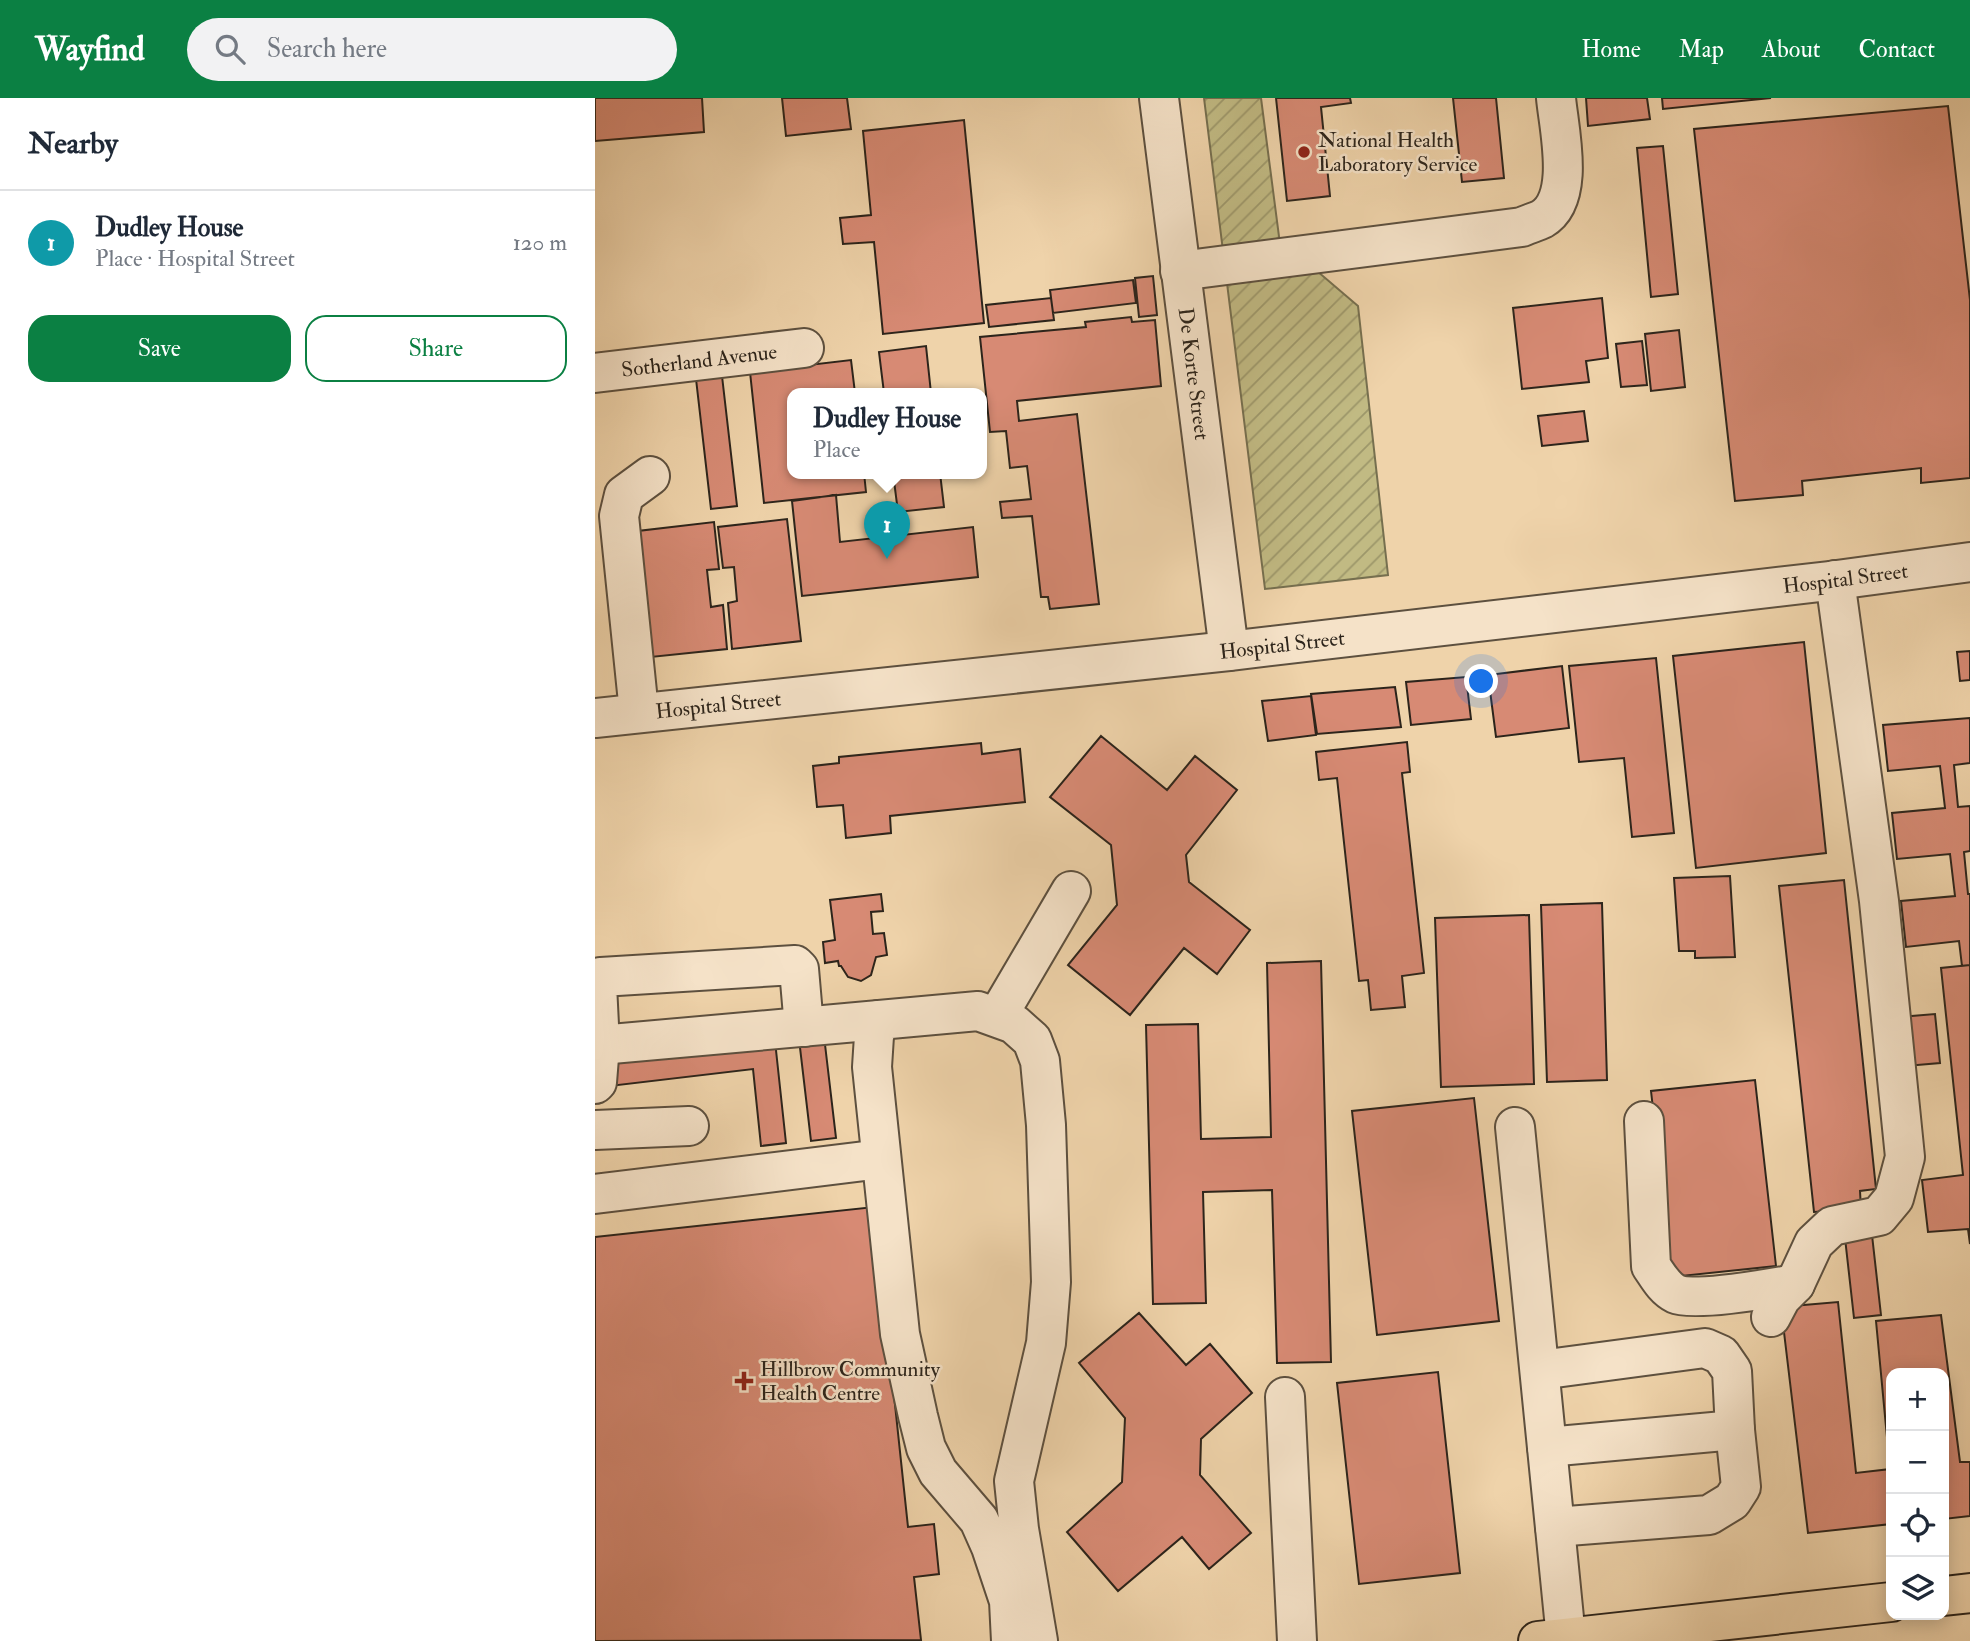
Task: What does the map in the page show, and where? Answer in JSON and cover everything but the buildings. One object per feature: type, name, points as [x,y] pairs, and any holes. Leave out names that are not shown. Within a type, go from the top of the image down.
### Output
[{"type":"main road","points":[[1949,1595],[1970,1593]]},
{"type":"main road","points":[[1552,1639],[1725,1631],[1886,1603]]},
{"type":"street","name":"De Korte Street","points":[[1159,98],[1229,651]]},
{"type":"street","points":[[1180,271],[1522,227],[1545,218],[1560,198],[1564,174],[1556,98]]},
{"type":"street","name":"Sotherland Avenue","points":[[595,373],[804,348]]},
{"type":"street","points":[[639,712],[619,516],[624,495],[650,476]]},
{"type":"street","name":"Hospital Street","points":[[595,718],[1229,651],[1970,562]]},
{"type":"street","points":[[1771,1317],[1781,1298],[1795,1284],[1814,1243],[1832,1226],[1879,1216],[1893,1198],[1905,1157],[1879,901],[1835,580]]},
{"type":"street","points":[[997,1017],[1071,891]]},
{"type":"street","points":[[595,1084],[600,1045],[597,985],[601,977],[796,965],[799,969],[804,1027]]},
{"type":"street","points":[[600,1045],[978,1011],[1014,1024],[1032,1040],[1040,1061],[1046,1138],[1051,1282],[1046,1343],[1014,1481],[1019,1529],[1038,1641]]},
{"type":"street","points":[[879,1020],[874,1036],[872,1067],[900,1334],[926,1448],[938,1472],[979,1520],[991,1547],[1009,1601],[1011,1641]]},
{"type":"street","points":[[1644,1121],[1651,1266],[1664,1285],[1677,1295],[1689,1296],[1719,1295],[1795,1284]]},
{"type":"street","points":[[595,1130],[689,1126]]},
{"type":"street","points":[[1515,1127],[1555,1527],[1552,1639]]},
{"type":"street","points":[[595,1194],[881,1159]]},
{"type":"street","points":[[1540,1370],[1705,1348],[1721,1355],[1732,1371],[1741,1487],[1732,1501],[1709,1515],[1555,1527]]},
{"type":"street","points":[[1285,1396],[1297,1641]]},
{"type":"street","points":[[1547,1447],[1735,1430]]},
{"type":"street","points":[[950,1487],[1014,1481]]},
{"type":"shaded area","points":[[1204,98],[1261,98],[1284,275],[1317,271],[1358,306],[1388,575],[1265,589]]},
{"type":"place","name":"National Health Laboratory Service","points":[[1304,152]]},
{"type":"place","name":"Dudley House","points":[[887,559]]},
{"type":"place","name":"Hillbrow Community Health Centre","points":[[744,1381]]}]
